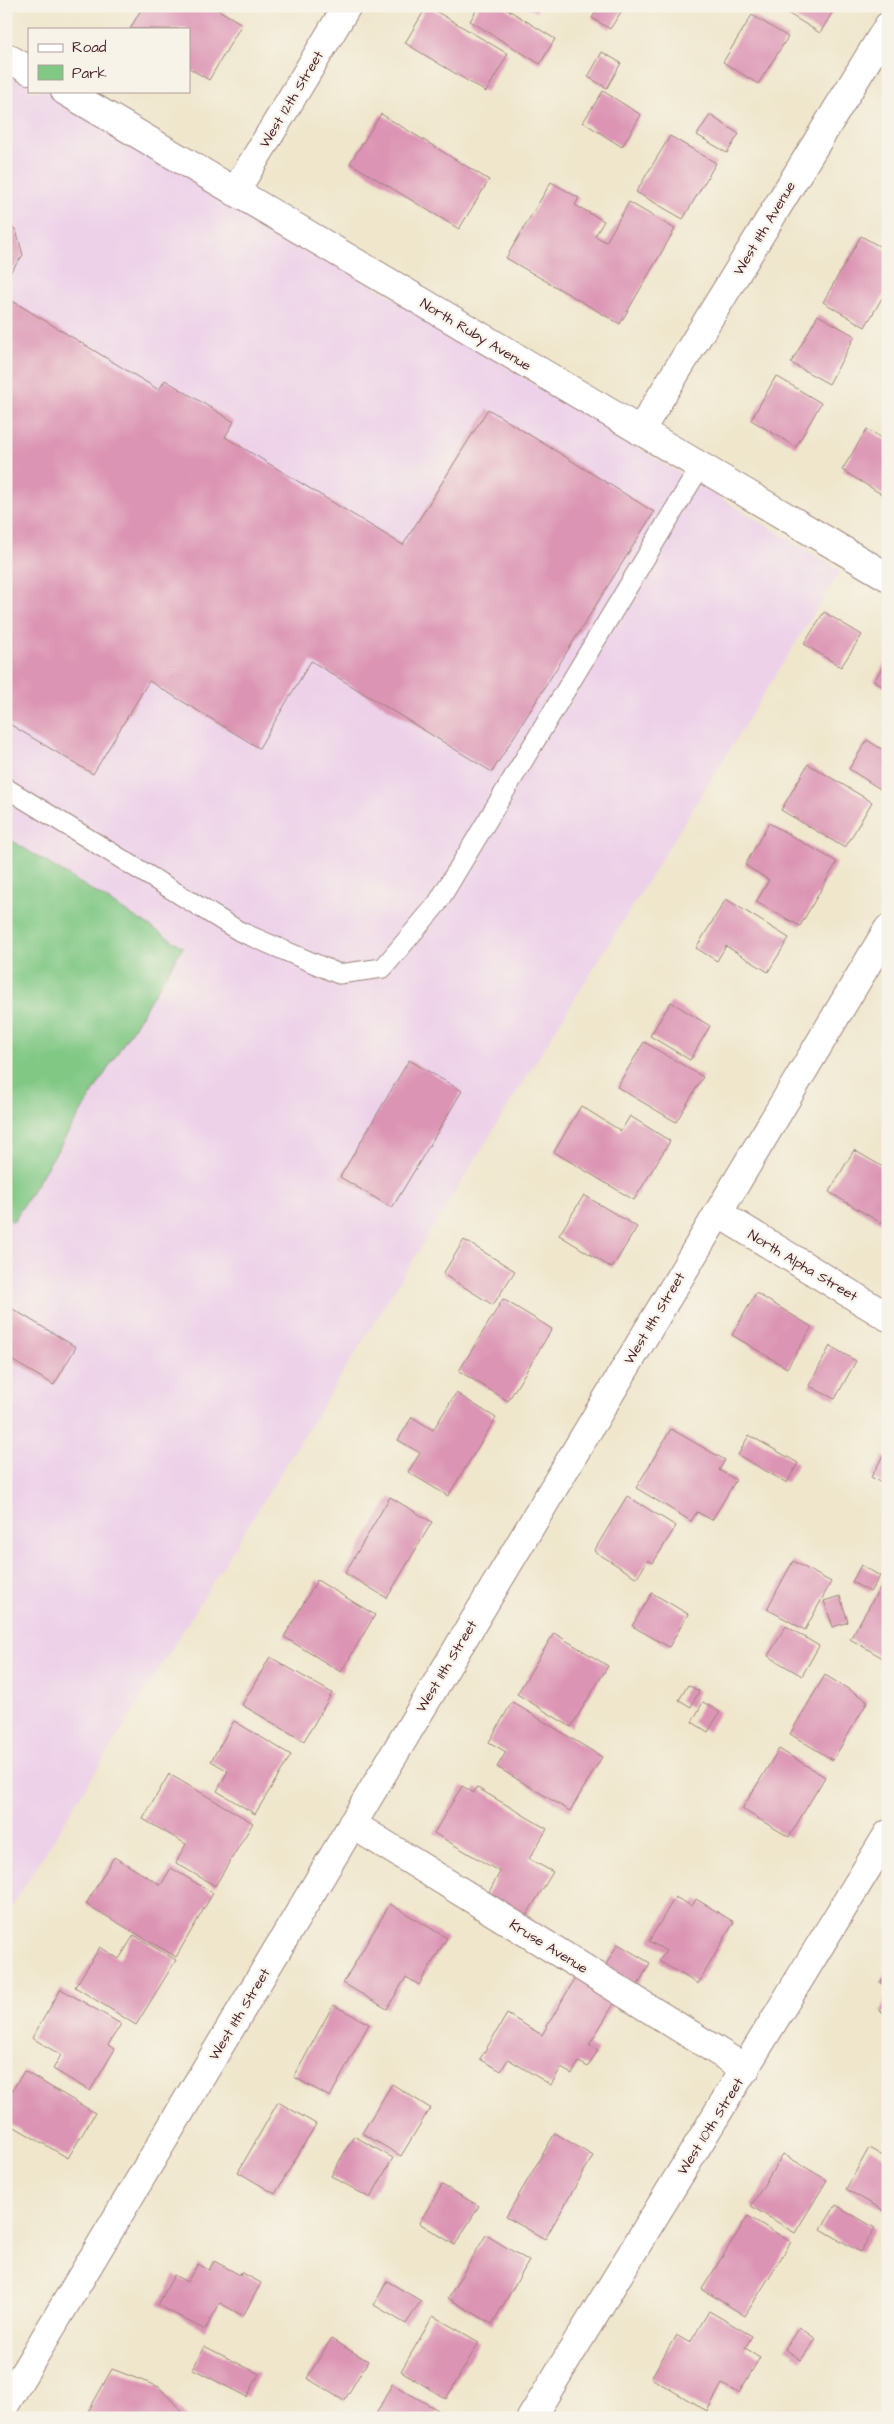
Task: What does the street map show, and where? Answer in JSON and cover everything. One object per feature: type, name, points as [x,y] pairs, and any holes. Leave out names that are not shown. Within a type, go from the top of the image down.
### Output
[{"type":"street","name":"West 12th Street","points":[[235,192],[347,6]]},
{"type":"street","name":"West 11th Avenue","points":[[640,431],[888,26]]},
{"type":"street","points":[[6,57],[28,69]]},
{"type":"street","name":"North Ruby Avenue","points":[[67,92],[888,577]]},
{"type":"street","name":"West 11th Street","points":[[6,2403],[888,929]]},
{"type":"street","name":"North Alpha Street","points":[[718,1213],[888,1317]]},
{"type":"street","name":"Kruse Avenue","points":[[352,1824],[746,2069]]},
{"type":"street","name":"West 10th Street","points":[[532,2418],[888,1834]]},
{"type":"lane","points":[[6,788],[239,931],[339,974],[383,968],[437,904],[700,467]]},
{"type":"shaded area","points":[[6,61],[28,74],[28,92],[57,92],[840,571],[6,1916]]},
{"type":"green space","points":[[6,837],[183,947],[13,1222],[6,1217]]},
{"type":"building","points":[[143,6],[212,6],[242,24],[209,80],[190,69],[190,28],[131,28]]},
{"type":"building","points":[[427,6],[508,54],[486,92],[405,43]]},
{"type":"building","points":[[479,6],[502,6],[555,39],[540,64],[470,21]]},
{"type":"building","points":[[526,6],[539,6],[536,12]]},
{"type":"building","points":[[599,6],[618,6],[623,9],[610,29],[592,18]]},
{"type":"building","points":[[776,6],[836,6],[820,33]]},
{"type":"building","points":[[752,15],[788,37],[758,84],[723,62]]},
{"type":"building","points":[[602,52],[621,63],[607,88],[588,77]]},
{"type":"building","points":[[603,91],[641,115],[622,147],[583,122]]},
{"type":"building","points":[[381,114],[489,180],[459,229],[350,163]]},
{"type":"building","points":[[710,115],[739,134],[727,153],[697,135]]},
{"type":"building","points":[[670,136],[716,163],[683,219],[636,192]]},
{"type":"building","points":[[551,182],[579,198],[575,205],[604,221],[595,236],[606,242],[629,202],[675,229],[620,324],[506,258]]},
{"type":"building","points":[[6,224],[16,230],[23,255],[6,278]]},
{"type":"building","points":[[861,236],[888,251],[888,288],[865,327],[823,302]]},
{"type":"building","points":[[6,297],[159,390],[165,380],[234,422],[225,437],[403,545],[488,409],[654,512],[492,772],[311,661],[259,748],[149,681],[93,774],[6,722]]},
{"type":"building","points":[[818,315],[855,336],[829,384],[791,363]]},
{"type":"building","points":[[776,376],[821,403],[796,447],[751,420]]},
{"type":"building","points":[[867,429],[888,442],[888,498],[842,470]]},
{"type":"building","points":[[824,612],[862,635],[841,667],[804,644]]},
{"type":"building","points":[[888,658],[888,690],[874,681]]},
{"type":"building","points":[[867,740],[888,753],[888,794],[849,769]]},
{"type":"building","points":[[808,764],[872,802],[845,848],[781,810]]},
{"type":"building","points":[[769,823],[837,862],[800,926],[756,902],[769,880],[745,865]]},
{"type":"building","points":[[726,899],[789,938],[768,972],[726,946],[717,961],[696,948]]},
{"type":"building","points":[[671,1002],[710,1026],[690,1060],[650,1036]]},
{"type":"building","points":[[644,1042],[703,1077],[676,1122],[617,1087]]},
{"type":"building","points":[[409,1060],[462,1091],[392,1208],[340,1177]]},
{"type":"building","points":[[581,1106],[621,1131],[630,1116],[670,1141],[634,1200],[554,1152]]},
{"type":"building","points":[[854,1150],[888,1170],[888,1213],[881,1223],[829,1192]]},
{"type":"building","points":[[584,1195],[637,1227],[612,1268],[559,1235]]},
{"type":"building","points":[[464,1240],[515,1271],[493,1305],[443,1274]]},
{"type":"building","points":[[756,1293],[812,1327],[787,1368],[732,1335]]},
{"type":"building","points":[[503,1299],[552,1329],[508,1401],[459,1371]]},
{"type":"building","points":[[6,1305],[76,1347],[54,1385],[6,1357]]},
{"type":"building","points":[[830,1346],[856,1361],[835,1399],[809,1386]]},
{"type":"building","points":[[456,1393],[496,1418],[448,1496],[408,1472],[420,1453],[398,1440],[412,1417],[433,1430]]},
{"type":"building","points":[[671,1429],[725,1460],[719,1470],[736,1480],[712,1520],[697,1512],[691,1521],[636,1488]]},
{"type":"building","points":[[749,1435],[798,1463],[787,1483],[738,1455]]},
{"type":"building","points":[[883,1456],[888,1459],[887,1486],[871,1477]]},
{"type":"building","points":[[627,1496],[676,1526],[653,1563],[648,1560],[637,1578],[594,1551]]},
{"type":"building","points":[[390,1497],[432,1522],[387,1598],[345,1573]]},
{"type":"building","points":[[793,1561],[831,1582],[805,1630],[767,1609]]},
{"type":"building","points":[[861,1565],[880,1576],[870,1592],[852,1582]]},
{"type":"building","points":[[317,1580],[375,1615],[341,1672],[284,1637]]},
{"type":"building","points":[[884,1581],[888,1583],[888,1661],[850,1639]]},
{"type":"building","points":[[652,1593],[688,1614],[669,1647],[632,1626]]},
{"type":"building","points":[[840,1596],[848,1622],[833,1627],[824,1601]]},
{"type":"building","points":[[786,1626],[819,1646],[802,1676],[768,1656]]},
{"type":"building","points":[[554,1633],[608,1666],[571,1727],[517,1694]]},
{"type":"building","points":[[270,1657],[332,1693],[304,1741],[242,1705]]},
{"type":"building","points":[[825,1675],[868,1701],[833,1760],[790,1734]]},
{"type":"building","points":[[688,1685],[699,1691],[691,1707],[679,1700]]},
{"type":"building","points":[[512,1702],[602,1757],[570,1811],[497,1767],[506,1752],[489,1742]]},
{"type":"building","points":[[703,1702],[720,1712],[708,1732],[692,1722]]},
{"type":"building","points":[[234,1721],[291,1755],[255,1814],[217,1791],[228,1771],[211,1761]]},
{"type":"building","points":[[779,1749],[825,1777],[789,1837],[742,1809]]},
{"type":"building","points":[[169,1774],[253,1823],[215,1886],[176,1863],[186,1844],[143,1819]]},
{"type":"building","points":[[462,1786],[474,1793],[476,1787],[547,1829],[529,1859],[553,1872],[523,1921],[485,1899],[500,1872],[434,1833]]},
{"type":"building","points":[[114,1857],[161,1885],[171,1868],[213,1893],[176,1957],[86,1904]]},
{"type":"building","points":[[675,1897],[692,1906],[696,1899],[734,1922],[698,1984],[659,1961],[666,1951],[649,1941]]},
{"type":"building","points":[[390,1904],[447,1938],[419,1985],[406,1977],[387,2009],[343,1983]]},
{"type":"building","points":[[134,1935],[176,1960],[136,2025],[75,1987],[100,1947],[119,1959]]},
{"type":"building","points":[[618,1944],[650,1963],[638,1985],[605,1966]]},
{"type":"building","points":[[888,1968],[888,1987],[880,1983]]},
{"type":"building","points":[[577,1975],[617,1999],[589,2045],[598,2050],[588,2067],[579,2062],[572,2074],[561,2068],[551,2085],[508,2059],[501,2071],[480,2059],[507,2014],[542,2035]]},
{"type":"building","points":[[61,1989],[121,2024],[108,2045],[115,2049],[90,2091],[53,2069],[61,2055],[32,2038]]},
{"type":"building","points":[[888,1996],[888,2014],[880,2011]]},
{"type":"building","points":[[333,2005],[369,2024],[330,2097],[294,2077]]},
{"type":"building","points":[[24,2071],[95,2113],[68,2158],[6,2122],[6,2101]]},
{"type":"building","points":[[392,2084],[430,2108],[401,2156],[362,2133]]},
{"type":"building","points":[[278,2102],[316,2124],[275,2194],[238,2172]]},
{"type":"building","points":[[555,2133],[593,2156],[545,2239],[506,2217]]},
{"type":"building","points":[[354,2136],[393,2158],[370,2198],[331,2176]]},
{"type":"building","points":[[869,2148],[888,2159],[888,2213],[846,2189]]},
{"type":"building","points":[[783,2154],[827,2180],[795,2233],[751,2206]]},
{"type":"building","points":[[442,2185],[479,2206],[455,2245],[419,2223]]},
{"type":"building","points":[[836,2205],[875,2228],[860,2252],[821,2229]]},
{"type":"building","points":[[748,2216],[791,2242],[745,2316],[702,2289]]},
{"type":"building","points":[[486,2235],[529,2261],[492,2324],[448,2298]]},
{"type":"building","points":[[214,2261],[240,2275],[241,2272],[261,2283],[243,2316],[220,2303],[205,2330],[158,2305],[174,2275],[187,2282],[198,2264],[209,2270]]},
{"type":"building","points":[[387,2281],[421,2301],[406,2324],[374,2305]]},
{"type":"building","points":[[709,2311],[752,2336],[745,2348],[760,2357],[739,2393],[722,2384],[707,2411],[651,2378],[676,2335],[690,2343]]},
{"type":"building","points":[[433,2316],[479,2342],[446,2399],[401,2371]]},
{"type":"building","points":[[799,2327],[816,2339],[801,2360],[785,2349]]},
{"type":"building","points":[[331,2339],[368,2361],[344,2401],[307,2378]]},
{"type":"building","points":[[204,2346],[259,2374],[247,2397],[193,2369]]},
{"type":"building","points":[[112,2369],[159,2387],[188,2418],[100,2418],[88,2412]]},
{"type":"building","points":[[392,2384],[438,2410],[434,2418],[374,2418]]}]
